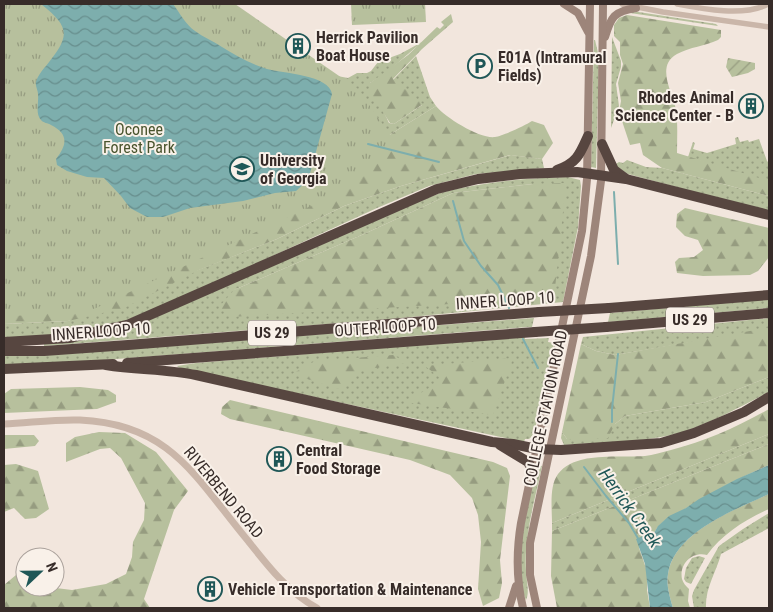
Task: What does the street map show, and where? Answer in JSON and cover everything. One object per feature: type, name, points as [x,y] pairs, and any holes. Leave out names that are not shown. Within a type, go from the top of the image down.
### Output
[{"type":"highway","points":[[551,173],[567,167],[575,160],[588,136]]},
{"type":"highway","points":[[602,144],[614,170],[626,179]]},
{"type":"highway","points":[[4,342],[69,338],[127,324],[437,189],[478,179],[577,172],[626,179],[769,216]]},
{"type":"highway","name":"INNER LOOP 10","points":[[4,351],[109,346],[769,295]]},
{"type":"highway","name":"OUTER LOOP 10","points":[[4,370],[106,365],[290,349],[606,327],[769,313]]},
{"type":"highway","points":[[106,365],[196,374],[492,442],[550,450],[661,443],[694,433],[744,412],[769,397]]},
{"type":"highway","points":[[492,442],[510,450],[528,462],[532,469]]},
{"type":"main road","points":[[564,4],[578,13],[589,35]]},
{"type":"main road","name":"COLLEGE STATION ROAD","points":[[523,608],[518,579],[517,550],[582,231],[587,174],[590,4]]},
{"type":"main road","name":"COLLEGE STATION ROAD","points":[[537,608],[530,575],[530,543],[591,256],[598,211],[602,144],[603,4]]},
{"type":"main road","points":[[602,44],[613,17],[623,10],[636,8]]},
{"type":"main road","points":[[510,608],[518,579]]},
{"type":"street","points":[[622,4],[636,8],[769,27]]},
{"type":"street","points":[[677,4],[744,12],[759,9],[768,4]]},
{"type":"street","name":"RIVERBEND ROAD","points":[[4,424],[65,420],[100,422],[130,429],[157,441],[186,464],[271,569],[297,594],[317,608]]},
{"type":"green space","name":"Oconee Forest Park","points":[[4,4],[235,4],[358,89],[395,142],[332,196],[94,309],[4,317]]},
{"type":"green space","points":[[351,4],[425,4],[426,22],[352,25]]},
{"type":"green space","points":[[632,11],[716,24],[718,26],[630,13]]},
{"type":"green space","points":[[451,14],[453,22],[422,49],[393,79],[423,104],[394,124],[390,123],[370,92],[370,83],[408,55],[437,27],[440,29],[444,25],[441,22]]},
{"type":"green space","points":[[627,15],[721,30],[721,37],[718,40],[677,54],[667,65],[667,80],[677,115],[677,153],[769,181],[769,196],[662,168],[643,155],[640,143],[630,145],[619,112],[621,101],[618,83],[623,64],[620,55],[620,42],[614,36],[614,25],[619,18]]},
{"type":"green space","points":[[612,37],[621,61],[621,67],[616,84],[619,106],[611,128]]},
{"type":"green space","points":[[594,40],[599,57],[596,168],[591,167]]},
{"type":"green space","points":[[422,42],[386,73],[370,83],[389,123],[394,124],[422,105],[393,80],[416,56],[430,97],[436,106],[370,147],[332,75],[348,78],[357,73],[367,73],[378,62],[400,54]]},
{"type":"green space","points":[[728,58],[755,63],[755,69],[732,77],[726,67]]},
{"type":"green space","points":[[436,106],[464,127],[489,137],[503,135],[532,121],[544,125],[553,143],[542,159],[510,155],[401,186],[344,206],[277,239],[199,270],[124,308],[68,321],[4,324],[4,288],[370,147]]},
{"type":"green space","points":[[738,137],[740,142],[759,139],[769,163],[769,182],[688,157],[693,142],[695,143],[693,149],[707,153],[736,144],[735,138]]},
{"type":"green space","points":[[511,155],[542,159],[544,168],[476,174],[429,186],[170,303],[119,323],[73,334],[4,339],[4,324],[68,321],[277,239],[344,206],[401,186]]},
{"type":"green space","points":[[627,160],[646,167],[662,168],[769,196],[769,212],[628,174],[614,165]]},
{"type":"green space","points":[[568,177],[580,180],[581,186],[578,227],[563,302],[391,319],[44,346],[44,343],[86,338],[440,193],[487,183]],"holes":[[[533,184],[566,184],[234,290],[453,193]]]},
{"type":"green space","points":[[566,183],[554,298],[230,317],[219,307],[234,290],[453,193],[533,184]]},
{"type":"green space","points":[[685,208],[769,228],[769,257],[758,271],[750,275],[703,276],[677,273],[675,262],[679,258],[694,257],[703,250],[698,240],[685,236],[676,227],[677,214]]},
{"type":"green space","points":[[769,299],[769,308],[608,322],[610,313]]},
{"type":"green space","points":[[534,318],[532,327],[91,361],[4,365],[4,356],[49,355]]},
{"type":"green space","points":[[769,318],[769,329],[615,355],[596,351],[581,344],[583,337]]},
{"type":"green space","points":[[769,329],[769,377],[706,402],[625,416],[615,424],[608,438],[567,439],[562,432],[581,344],[596,351],[615,355]]},
{"type":"green space","points":[[525,336],[525,339],[549,338],[548,342],[554,343],[534,434],[529,439],[525,439],[524,442],[177,366],[196,363]]},
{"type":"green space","points":[[393,355],[407,363],[362,370],[338,389],[292,374],[315,361]]},
{"type":"green space","points":[[513,358],[493,415],[405,402],[443,380],[425,366]]},
{"type":"green space","points":[[769,377],[769,392],[718,418],[686,431],[641,440],[564,445],[561,438],[562,432],[567,439],[615,424],[625,416],[706,402]]},
{"type":"green space","points":[[80,387],[108,390],[116,395],[116,402],[97,409],[4,413],[4,394],[11,389]]},
{"type":"green space","points":[[230,400],[493,462],[507,468],[510,476],[500,560],[502,583],[499,598],[483,606],[478,589],[481,542],[478,515],[472,498],[450,475],[410,460],[230,419],[221,414],[222,407]]},
{"type":"green space","points":[[769,409],[769,434],[552,523],[552,498],[555,479],[566,467],[575,462],[598,457],[645,456],[684,446],[721,433]]},
{"type":"green space","points":[[99,432],[125,433],[156,452],[188,491],[174,510],[144,599],[150,608],[4,608],[4,585],[15,576],[15,597],[65,597],[65,589],[72,590],[106,584],[126,574],[132,557],[133,542],[144,520],[145,503],[121,458],[110,448],[100,449],[66,462],[66,443],[75,437]]},
{"type":"green space","points":[[769,434],[769,444],[552,531],[552,523]]},
{"type":"green space","points":[[4,435],[34,435],[39,441],[35,446],[4,449]]},
{"type":"green space","points":[[769,444],[769,465],[709,495],[665,520],[654,533],[643,536],[639,548],[647,571],[647,590],[650,608],[557,608],[551,576],[552,531]]},
{"type":"green space","points":[[16,464],[38,471],[49,509],[36,518],[25,519],[14,508],[4,512],[4,465]]},
{"type":"green space","points":[[537,465],[542,466],[527,544],[526,570],[528,590],[526,600],[520,570],[521,552],[526,515]]},
{"type":"green space","points":[[769,494],[769,509],[735,528],[719,541],[707,555],[696,555],[688,560],[683,568],[682,579],[689,589],[688,601],[690,608],[673,608],[668,587],[668,574],[673,559],[682,546],[708,524]]},
{"type":"green space","points":[[769,513],[769,528],[721,554],[709,587],[706,608],[694,608],[692,596],[694,590],[719,546]]},
{"type":"green space","points":[[699,556],[705,558],[691,584],[684,579],[686,568],[692,558]]},
{"type":"water","points":[[41,4],[173,4],[191,28],[243,59],[267,69],[304,76],[323,83],[332,94],[307,181],[296,191],[190,208],[163,217],[147,217],[130,208],[104,178],[87,177],[67,171],[57,165],[56,159],[64,144],[63,136],[57,128],[43,122],[39,117],[36,84],[40,73],[60,47],[64,33],[58,20]]},
{"type":"water","points":[[769,465],[769,494],[724,515],[694,534],[673,559],[668,574],[668,587],[673,608],[650,608],[645,564],[636,539],[654,533],[658,526],[669,516],[699,499]]},
{"type":"waterway","name":"Herrick Creek","points":[[368,144],[439,162]]},
{"type":"waterway","points":[[614,192],[618,264]]},
{"type":"waterway","name":"Herrick Creek","points":[[453,201],[464,241],[481,266],[498,285],[509,308]]},
{"type":"waterway","name":"Herrick Creek","points":[[523,339],[538,368]]},
{"type":"waterway","points":[[612,422],[618,354]]},
{"type":"waterway","name":"Herrick Creek","points":[[584,467],[629,523],[639,540]]},
{"type":"place","name":"Herrick Pavilion Boat House","points":[[298,46]]},
{"type":"place","name":"E01A (Intramural Fields)","points":[[480,66]]},
{"type":"place","name":"Rhodes Animal Science Center - B","points":[[751,106]]},
{"type":"place","name":"University of Georgia","points":[[242,169]]},
{"type":"place","name":"Central Food Storage","points":[[279,459]]},
{"type":"place","name":"Vehicle Transportation & Maintenance","points":[[210,589]]}]
